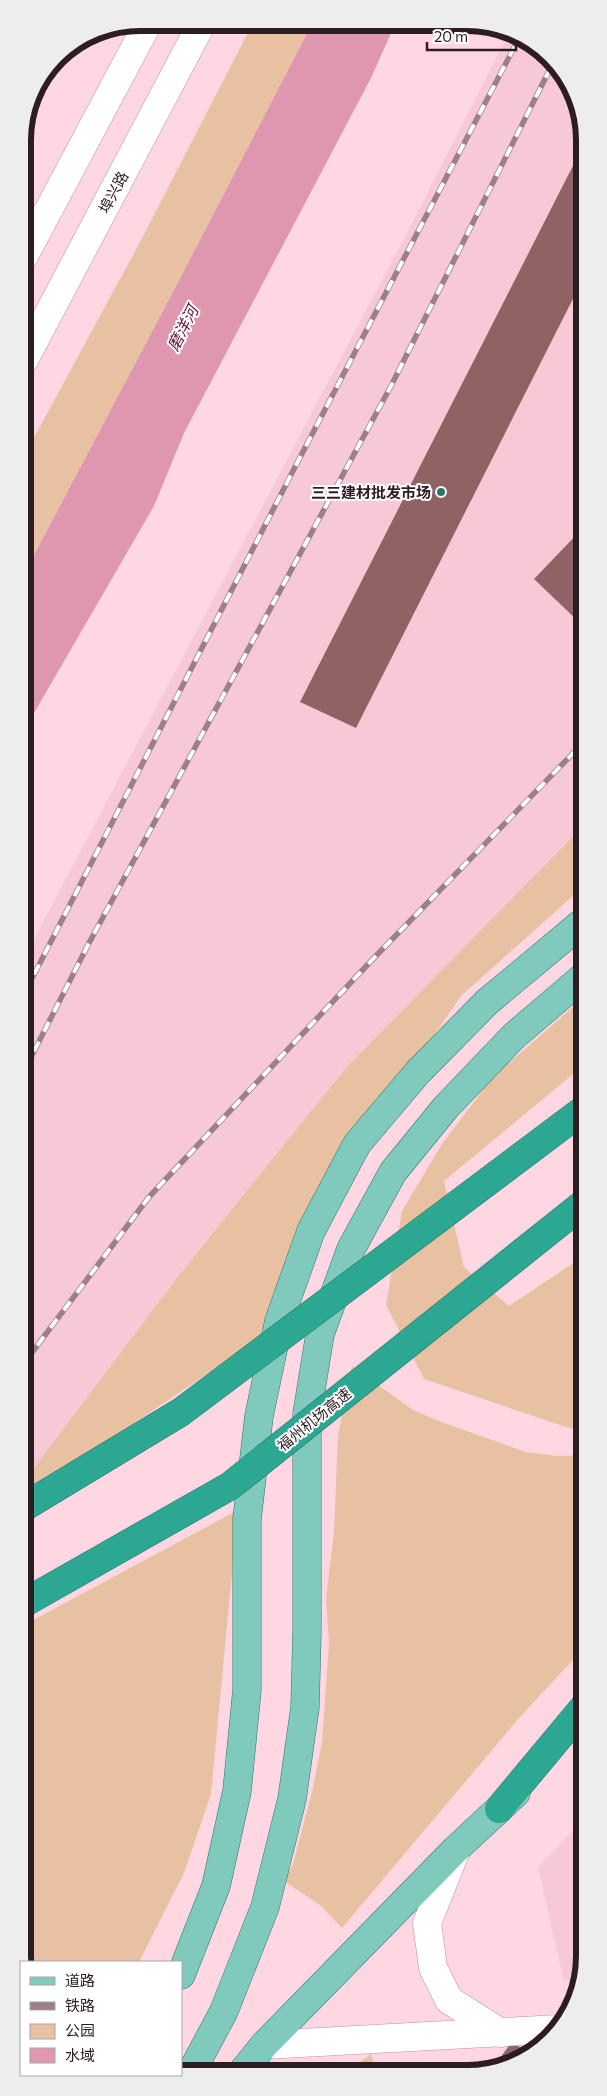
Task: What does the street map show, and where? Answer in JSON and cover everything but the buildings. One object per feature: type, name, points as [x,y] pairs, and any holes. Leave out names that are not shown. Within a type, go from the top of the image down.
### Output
[{"type":"highway","points":[[31,1503],[181,1412],[576,1115]]},
{"type":"highway","name":"福州机场高速","points":[[31,1599],[230,1486],[576,1210]]},
{"type":"highway","points":[[498,1809],[576,1716]]},
{"type":"main road","points":[[182,1973],[216,1886],[237,1791],[247,1690],[247,1520],[259,1416],[279,1321],[311,1231],[357,1144],[418,1072],[487,1002],[576,928]]},
{"type":"main road","points":[[195,2065],[224,2011],[264,1907],[292,1799],[304,1707],[308,1632],[307,1414],[323,1325],[351,1249],[393,1172],[446,1107],[514,1036],[576,983]]},
{"type":"main road","points":[[247,2065],[264,2045],[457,1848],[576,1736]]},
{"type":"street","points":[[31,243],[143,31]]},
{"type":"street","name":"埠兴路","points":[[31,347],[198,31]]},
{"type":"street","points":[[457,1848],[427,1923],[433,1968],[450,2000],[501,2033]]},
{"type":"street","points":[[264,2045],[547,2030]]},
{"type":"shaded area","points":[[506,39],[521,46],[549,68],[565,92],[574,119],[576,133],[576,833],[345,1069],[180,1274],[31,1472],[31,945],[411,225]]},
{"type":"shaded area","points":[[576,1827],[576,1963],[573,1980],[564,1981],[538,1867]]},
{"type":"green space","points":[[249,31],[308,31],[31,561],[31,443],[140,242]]},
{"type":"green space","points":[[576,833],[576,893],[462,995],[371,1124],[269,1332],[59,1474],[31,1484],[31,1472],[180,1274],[345,1069]]},
{"type":"green space","points":[[576,1004],[576,1072],[444,1181],[464,1267],[509,1306],[576,1261],[576,1428],[572,1429],[424,1379],[386,1305],[402,1211],[442,1144],[492,1078]]},
{"type":"green space","points":[[352,1366],[413,1410],[444,1423],[526,1452],[558,1456],[576,1455],[576,1657],[520,1717],[342,1928],[320,1905],[284,1881],[293,1864],[312,1792],[322,1743],[329,1643],[326,1599],[334,1532],[338,1435]]},
{"type":"green space","points":[[238,1510],[211,1794],[184,1873],[140,1961],[31,1961],[31,1621]]},
{"type":"green space","points":[[371,2054],[374,2065],[357,2065]]},
{"type":"water","name":"磨洋河","points":[[308,31],[392,31],[371,78],[184,433],[154,506],[31,718],[31,561]]},
{"type":"railway","points":[[31,980],[295,467],[516,44]]},
{"type":"railway","points":[[31,1057],[89,943],[391,386],[550,69]]},
{"type":"railway","points":[[31,1354],[149,1197],[372,960],[576,750]]},
{"type":"place","name":"三三建材批发市场","points":[[441,492]]}]
